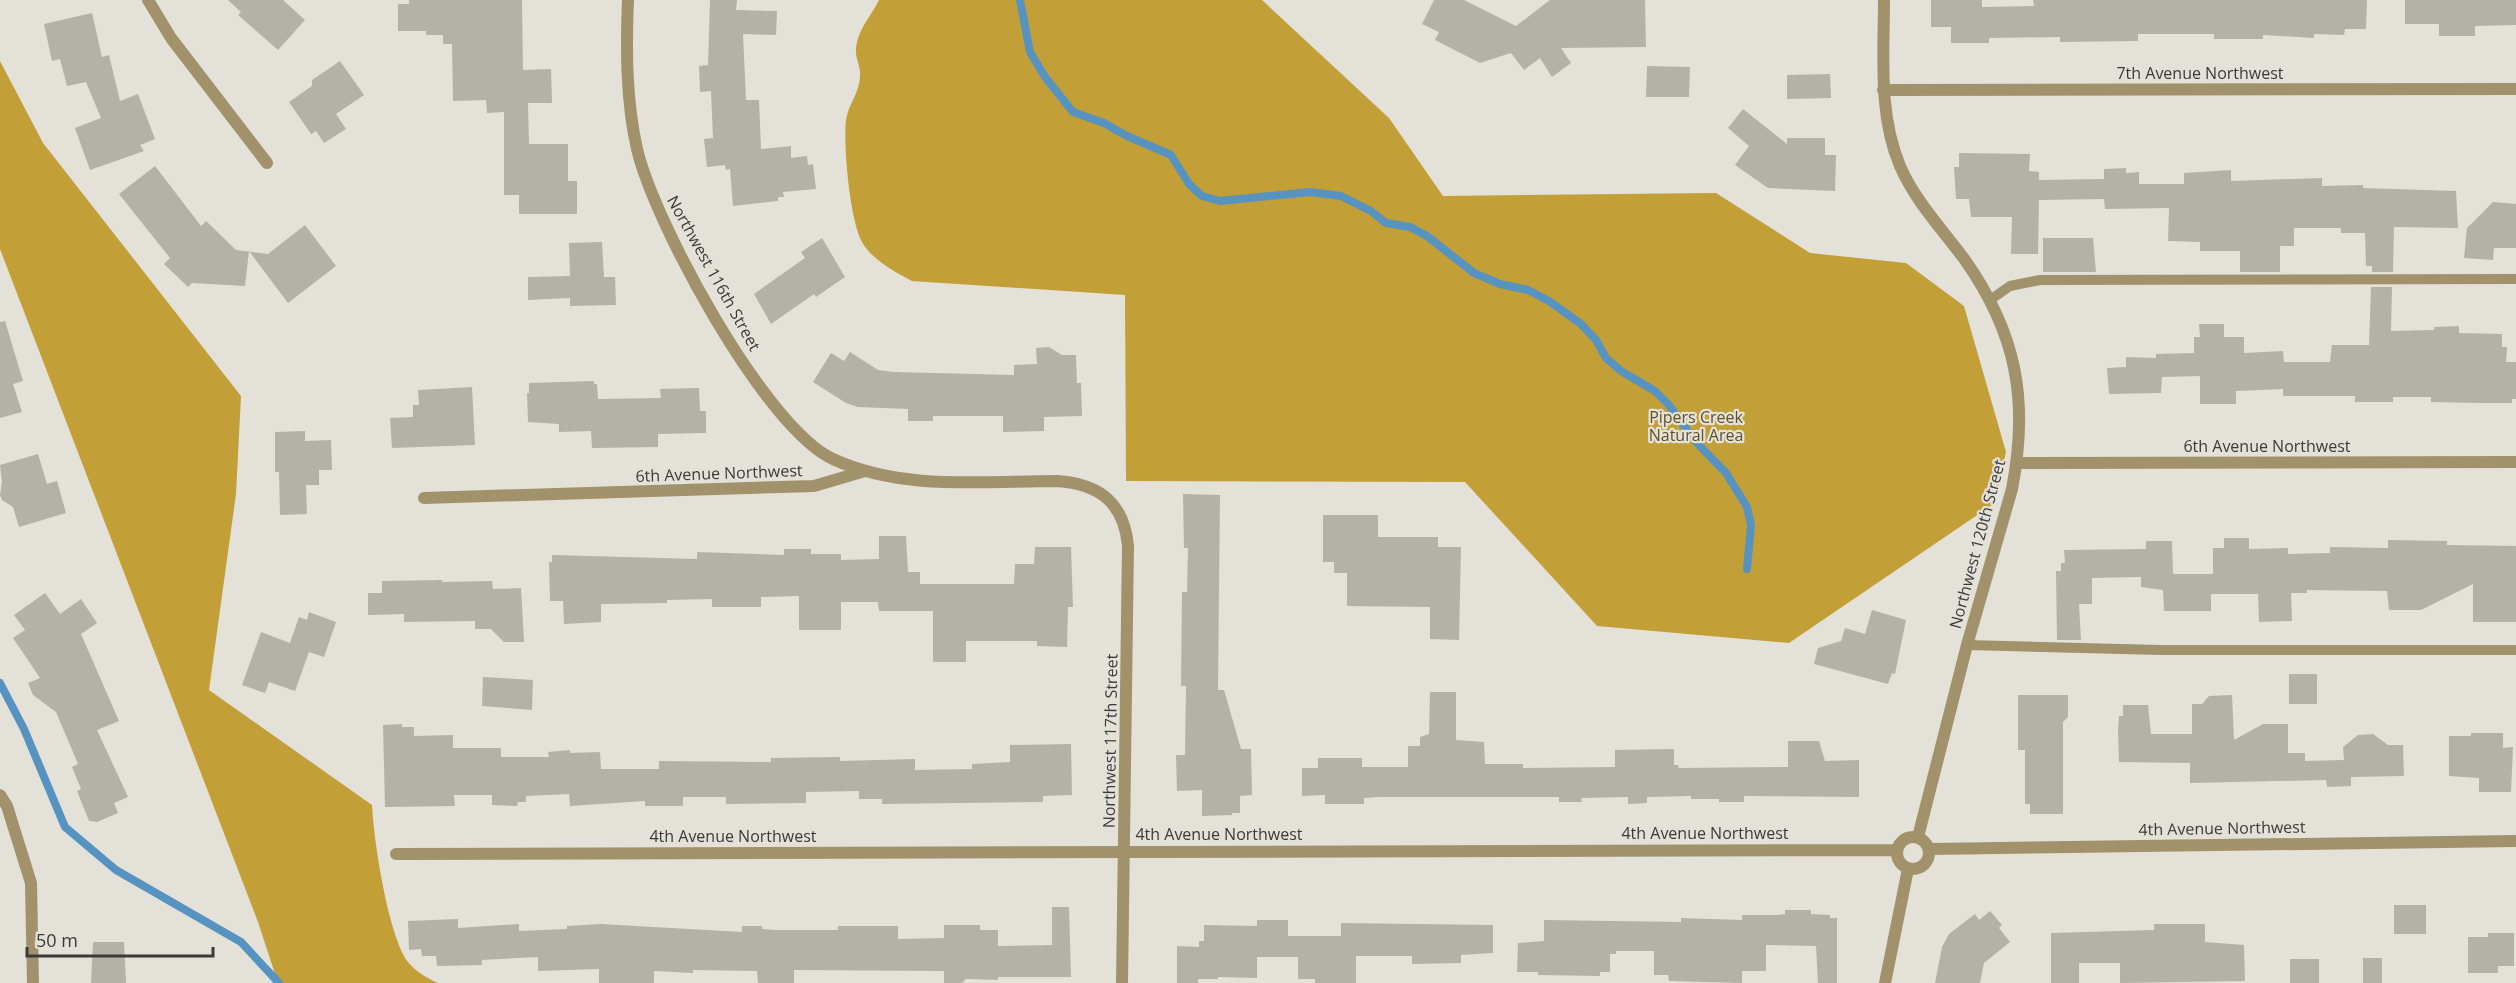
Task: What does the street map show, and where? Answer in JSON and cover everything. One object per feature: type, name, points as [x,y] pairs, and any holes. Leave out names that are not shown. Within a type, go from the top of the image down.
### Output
[{"type":"street","points":[[148,0],[171,38],[267,163]]},
{"type":"street","name":"Northwest 116th Street","points":[[628,0],[627,58],[634,135],[647,181],[673,238],[758,386],[785,420],[821,453],[865,471]]},
{"type":"street","name":"Northwest 120th Street","points":[[1884,0],[1883,90],[1886,114],[1900,166],[1910,186],[1990,300],[2010,346],[2021,410],[2017,463],[1918,837]]},
{"type":"street","name":"7th Avenue Northwest","points":[[1883,90],[2516,90]]},
{"type":"street","name":"6th Avenue Northwest","points":[[2017,463],[2516,462]]},
{"type":"street","name":"6th Avenue Northwest","points":[[424,498],[814,486],[865,471],[916,480],[1073,482],[1095,490],[1113,504]]},
{"type":"street","name":"Northwest 117th Street","points":[[1113,504],[1123,517],[1128,546],[1122,983]]},
{"type":"street","points":[[0,795],[7,806],[31,883],[33,983]]},
{"type":"street","points":[[1918,837],[1929,849],[1929,857],[1923,866],[1908,868],[1900,862],[1897,850],[1905,838],[1918,837]]},
{"type":"street","name":"4th Avenue Northwest","points":[[1929,849],[2516,841]]},
{"type":"street","name":"4th Avenue Northwest","points":[[396,854],[1897,850]]},
{"type":"street","points":[[1885,983],[1908,868]]},
{"type":"lane","points":[[1990,300],[2010,286],[2040,280],[2516,279]]},
{"type":"lane","points":[[1967,645],[2172,650],[2516,651]]},
{"type":"green space","name":"Pipers Creek Natural Area","points":[[879,0],[1262,0],[1389,118],[1443,196],[1716,193],[1810,253],[1906,263],[1964,306],[2006,452],[1995,503],[1789,643],[1597,626],[1465,482],[1126,481],[1125,295],[912,281],[877,259],[862,242],[854,217],[848,182],[845,132],[849,109],[859,82],[857,42]]},
{"type":"green space","points":[[0,61],[43,143],[241,396],[236,494],[209,690],[372,805],[382,884],[398,944],[411,966],[438,983],[278,983],[258,922],[0,249]]},
{"type":"building","points":[[228,0],[283,0],[305,20],[278,50],[238,15],[241,12]]},
{"type":"building","points":[[409,0],[522,0],[523,70],[551,69],[552,103],[528,103],[529,144],[568,144],[568,181],[577,181],[577,214],[519,214],[519,195],[504,195],[504,112],[487,113],[486,100],[453,101],[452,44],[443,44],[443,35],[426,35],[426,31],[398,31],[398,4],[409,4]]},
{"type":"building","points":[[710,0],[737,0],[736,10],[777,11],[776,35],[743,34],[746,100],[759,100],[761,149],[791,146],[791,158],[807,156],[808,165],[813,164],[816,189],[783,192],[784,197],[778,197],[778,201],[733,206],[730,169],[726,170],[725,165],[707,167],[704,139],[713,138],[711,91],[700,92],[699,66],[708,65]]},
{"type":"building","points":[[1434,0],[1464,0],[1516,26],[1550,0],[1645,0],[1646,47],[1561,48],[1571,63],[1552,77],[1540,58],[1524,70],[1511,53],[1480,63],[1435,40],[1439,32],[1422,24]]},
{"type":"building","points":[[1931,0],[1982,0],[1982,7],[2034,6],[2033,0],[2367,0],[2366,29],[2345,29],[2344,35],[2314,34],[2314,38],[2263,35],[2263,39],[2214,39],[2214,34],[2138,34],[2138,41],[2060,42],[2060,37],[1989,38],[1989,43],[1951,43],[1951,27],[1931,27]]},
{"type":"building","points":[[2405,0],[2516,0],[2516,25],[2475,26],[2475,36],[2439,36],[2439,24],[2405,24]]},
{"type":"building","points":[[92,13],[102,57],[109,55],[120,101],[138,94],[155,139],[140,145],[144,151],[90,170],[75,128],[101,118],[86,82],[67,86],[60,59],[52,61],[44,24]]},
{"type":"building","points":[[340,61],[364,95],[336,114],[346,129],[324,143],[316,131],[311,134],[289,102],[312,86],[312,80]]},
{"type":"building","points":[[1647,66],[1690,67],[1689,97],[1646,97]]},
{"type":"building","points":[[1830,74],[1831,98],[1787,99],[1787,75]]},
{"type":"building","points":[[1743,109],[1787,144],[1787,138],[1825,138],[1825,155],[1836,155],[1835,191],[1768,188],[1735,165],[1749,146],[1728,128]]},
{"type":"building","points":[[1959,153],[2030,154],[2029,171],[2039,172],[2039,180],[2104,179],[2104,169],[2126,168],[2126,173],[2139,172],[2139,184],[2184,184],[2184,173],[2231,170],[2231,181],[2322,178],[2322,186],[2363,185],[2363,188],[2456,191],[2458,228],[2394,227],[2393,272],[2372,272],[2372,266],[2366,266],[2365,233],[2341,233],[2341,228],[2294,228],[2294,246],[2280,246],[2280,272],[2240,272],[2240,251],[2200,251],[2200,242],[2168,241],[2169,208],[2105,209],[2104,199],[2039,200],[2038,254],[2011,254],[2012,217],[1971,217],[1969,199],[1956,199],[1954,167],[1959,167]]},
{"type":"building","points":[[155,166],[201,226],[206,221],[236,250],[249,252],[245,286],[192,283],[188,287],[164,264],[170,258],[119,194]]},
{"type":"building","points":[[2493,202],[2516,204],[2516,248],[2494,248],[2493,260],[2464,258],[2467,228]]},
{"type":"building","points":[[305,225],[336,266],[288,303],[250,252],[268,254]]},
{"type":"building","points":[[822,238],[845,277],[816,297],[814,294],[771,324],[754,294],[805,258],[801,252]]},
{"type":"building","points":[[2043,238],[2093,238],[2096,272],[2043,272]]},
{"type":"building","points":[[602,242],[604,277],[615,277],[616,305],[570,306],[570,298],[528,300],[528,277],[570,276],[569,243]]},
{"type":"building","points":[[2371,287],[2392,287],[2391,331],[2434,330],[2434,327],[2459,326],[2459,333],[2502,334],[2502,347],[2507,347],[2506,362],[2516,362],[2516,399],[2512,399],[2512,403],[2480,403],[2431,402],[2431,397],[2393,397],[2393,402],[2355,402],[2355,396],[2283,396],[2283,389],[2236,391],[2236,404],[2200,404],[2200,376],[2162,377],[2161,393],[2109,394],[2107,368],[2126,367],[2126,357],[2156,358],[2156,354],[2194,353],[2194,337],[2200,337],[2199,324],[2224,324],[2224,337],[2244,337],[2244,353],[2283,351],[2284,362],[2330,362],[2332,345],[2369,345]]},
{"type":"building","points":[[5,321],[23,381],[13,384],[22,412],[0,418],[0,322]]},
{"type":"building","points":[[1049,347],[1062,355],[1076,355],[1077,383],[1081,383],[1082,416],[1044,417],[1044,431],[1003,432],[1003,416],[933,416],[933,421],[908,421],[908,409],[858,407],[846,403],[813,382],[831,353],[844,361],[850,352],[878,370],[894,372],[1014,375],[1014,365],[1037,364],[1036,348]]},
{"type":"building","points":[[594,381],[594,384],[597,384],[598,399],[661,398],[660,389],[699,388],[700,411],[706,411],[706,433],[658,434],[658,447],[592,448],[591,431],[559,432],[559,424],[528,422],[529,383]]},
{"type":"building","points":[[472,387],[475,445],[392,448],[390,418],[413,417],[413,405],[419,405],[418,390]]},
{"type":"building","points":[[305,431],[305,441],[331,440],[332,470],[319,470],[319,485],[306,485],[307,514],[280,515],[279,472],[275,472],[275,432]]},
{"type":"building","points":[[38,454],[47,484],[57,481],[66,513],[19,527],[13,507],[2,500],[0,495],[2,482],[0,465]]},
{"type":"building","points":[[1183,494],[1220,495],[1218,690],[1224,690],[1241,749],[1251,749],[1252,795],[1240,796],[1240,813],[1232,813],[1232,815],[1202,816],[1202,790],[1177,791],[1176,755],[1185,755],[1186,686],[1181,686],[1182,592],[1187,592],[1188,548],[1184,548]]},
{"type":"building","points":[[1323,515],[1378,515],[1378,537],[1438,537],[1438,547],[1461,547],[1459,640],[1430,639],[1430,607],[1347,606],[1347,573],[1334,573],[1334,562],[1323,562]]},
{"type":"building","points":[[879,536],[906,536],[908,572],[920,572],[920,584],[1014,584],[1015,564],[1034,564],[1035,547],[1071,547],[1073,607],[1068,607],[1067,647],[1037,646],[1037,641],[966,641],[966,662],[933,662],[933,611],[879,611],[878,602],[841,602],[841,630],[799,630],[799,596],[761,597],[761,607],[712,607],[712,599],[667,600],[667,603],[601,604],[601,622],[564,624],[563,601],[550,601],[549,562],[552,562],[552,555],[697,559],[697,552],[784,555],[784,549],[811,549],[811,554],[841,554],[841,560],[879,559]]},
{"type":"building","points":[[2224,538],[2249,538],[2249,549],[2288,548],[2288,554],[2330,553],[2330,547],[2388,548],[2388,540],[2447,541],[2447,545],[2516,546],[2516,622],[2473,622],[2473,584],[2421,610],[2389,610],[2387,591],[2307,590],[2307,593],[2291,593],[2292,621],[2259,622],[2258,594],[2211,594],[2211,611],[2164,611],[2163,590],[2141,587],[2141,577],[2092,578],[2092,604],[2079,604],[2081,640],[2057,640],[2056,571],[2061,571],[2061,563],[2065,563],[2064,550],[2146,549],[2146,541],[2172,541],[2173,574],[2213,574],[2213,548],[2224,548]]},
{"type":"building","points":[[442,580],[442,582],[492,581],[493,589],[521,588],[524,642],[504,642],[491,629],[475,629],[475,621],[404,622],[404,614],[368,615],[368,593],[382,593],[382,581]]},
{"type":"building","points":[[45,593],[60,614],[81,599],[97,623],[81,634],[119,721],[97,730],[128,797],[114,803],[118,813],[97,822],[89,821],[77,791],[81,789],[72,767],[78,764],[56,712],[33,695],[28,683],[40,678],[13,638],[25,630],[14,615]]},
{"type":"building","points":[[1872,610],[1906,620],[1895,674],[1892,673],[1888,684],[1814,664],[1818,648],[1841,641],[1845,628],[1865,634]]},
{"type":"building","points":[[309,612],[336,622],[324,657],[309,652],[295,691],[269,682],[265,693],[242,685],[261,632],[290,643],[299,617],[307,620]]},
{"type":"building","points":[[2289,674],[2317,674],[2317,704],[2289,704]]},
{"type":"building","points":[[483,677],[533,680],[532,710],[482,706]]},
{"type":"building","points":[[1430,692],[1456,692],[1456,740],[1484,742],[1485,764],[1523,764],[1523,768],[1615,767],[1615,750],[1674,749],[1674,765],[1678,765],[1679,768],[1788,767],[1788,741],[1819,741],[1825,761],[1859,760],[1859,797],[1744,796],[1744,802],[1719,802],[1719,799],[1691,799],[1691,796],[1647,797],[1647,803],[1628,804],[1628,797],[1581,798],[1582,802],[1559,802],[1559,797],[1379,797],[1364,798],[1364,804],[1325,804],[1325,795],[1302,796],[1302,768],[1318,768],[1318,758],[1362,758],[1362,767],[1408,767],[1408,746],[1420,746],[1420,737],[1429,734]]},
{"type":"building","points":[[2018,695],[2068,695],[2068,717],[2063,722],[2063,814],[2030,814],[2030,804],[2025,804],[2025,750],[2018,750]]},
{"type":"building","points":[[2232,695],[2234,740],[2263,724],[2288,724],[2288,753],[2305,753],[2305,761],[2344,760],[2343,747],[2358,735],[2373,734],[2388,745],[2403,745],[2404,776],[2351,777],[2351,786],[2327,787],[2326,780],[2190,783],[2190,763],[2119,762],[2118,730],[2119,716],[2123,716],[2123,705],[2148,705],[2151,734],[2192,734],[2192,704],[2202,704],[2209,696]]},
{"type":"building","points":[[402,724],[402,727],[414,727],[414,736],[453,735],[453,748],[501,748],[501,757],[549,757],[548,752],[570,750],[570,753],[600,752],[601,769],[659,769],[659,761],[771,762],[771,758],[840,757],[840,761],[915,759],[915,770],[972,769],[972,764],[1010,762],[1010,745],[1071,744],[1072,795],[1043,796],[1043,802],[882,804],[882,799],[859,799],[859,791],[806,792],[806,803],[726,804],[726,797],[683,797],[683,806],[645,806],[645,801],[570,806],[569,794],[526,796],[526,802],[518,802],[517,806],[492,805],[492,795],[454,795],[455,806],[385,807],[383,725]]},
{"type":"building","points":[[2471,733],[2503,733],[2503,748],[2513,747],[2511,792],[2479,792],[2479,778],[2449,776],[2449,736],[2471,736]]},
{"type":"building","points":[[2394,905],[2426,905],[2426,934],[2394,934]]},
{"type":"building","points":[[1052,907],[1069,907],[1071,977],[998,977],[998,980],[966,979],[962,983],[944,983],[944,971],[794,970],[794,983],[758,983],[757,971],[693,970],[693,973],[654,971],[654,983],[599,983],[599,969],[538,971],[538,957],[482,960],[482,965],[437,966],[436,956],[422,956],[421,949],[409,950],[408,921],[458,919],[458,928],[519,924],[519,931],[567,929],[567,926],[601,924],[742,932],[742,926],[762,926],[762,929],[775,930],[838,930],[838,926],[898,926],[898,939],[944,938],[944,925],[980,925],[980,930],[998,930],[998,946],[1052,945]]},
{"type":"building","points":[[1785,910],[1811,910],[1811,914],[1830,915],[1830,918],[1837,918],[1837,983],[1818,983],[1816,946],[1766,945],[1766,971],[1742,971],[1742,983],[1669,981],[1668,975],[1654,975],[1654,951],[1616,951],[1616,954],[1610,954],[1610,972],[1600,972],[1600,976],[1538,975],[1538,972],[1517,972],[1518,943],[1544,941],[1544,920],[1681,922],[1681,918],[1742,920],[1742,915],[1777,915],[1785,914]]},
{"type":"building","points":[[1990,911],[2002,925],[1999,928],[2010,942],[1984,963],[1980,983],[1935,983],[1942,947],[1949,934],[1975,914],[1979,920]]},
{"type":"building","points":[[1257,920],[1288,920],[1288,936],[1341,936],[1341,923],[1493,925],[1493,953],[1461,955],[1461,963],[1412,964],[1412,956],[1356,956],[1356,983],[1315,983],[1315,979],[1298,979],[1298,957],[1257,957],[1257,978],[1218,977],[1218,979],[1198,979],[1198,983],[1177,983],[1177,946],[1199,947],[1199,941],[1204,941],[1204,925],[1257,926]]},
{"type":"building","points":[[2154,924],[2205,924],[2205,942],[2244,945],[2245,981],[2120,983],[2120,963],[2079,963],[2079,983],[2051,983],[2051,933],[2154,930]]},
{"type":"building","points":[[2488,933],[2514,933],[2514,966],[2498,966],[2498,973],[2468,973],[2468,937],[2488,937]]},
{"type":"building","points":[[93,942],[124,942],[126,983],[91,983]]},
{"type":"building","points":[[2363,958],[2382,958],[2382,983],[2363,983]]},
{"type":"building","points":[[2290,959],[2319,959],[2319,983],[2290,983]]},
{"type":"waterway","points":[[1020,0],[1030,52],[1045,77],[1073,112],[1104,123],[1171,155],[1189,184],[1202,196],[1220,201],[1310,192],[1341,196],[1371,211],[1386,223],[1410,227],[1427,236],[1474,273],[1500,284],[1528,290],[1549,301],[1581,324],[1596,340],[1606,358],[1621,371],[1655,391],[1668,404],[1697,443],[1726,473],[1747,507],[1751,525],[1747,569]]},
{"type":"waterway","points":[[0,683],[24,729],[65,827],[116,870],[241,942],[279,983]]}]
